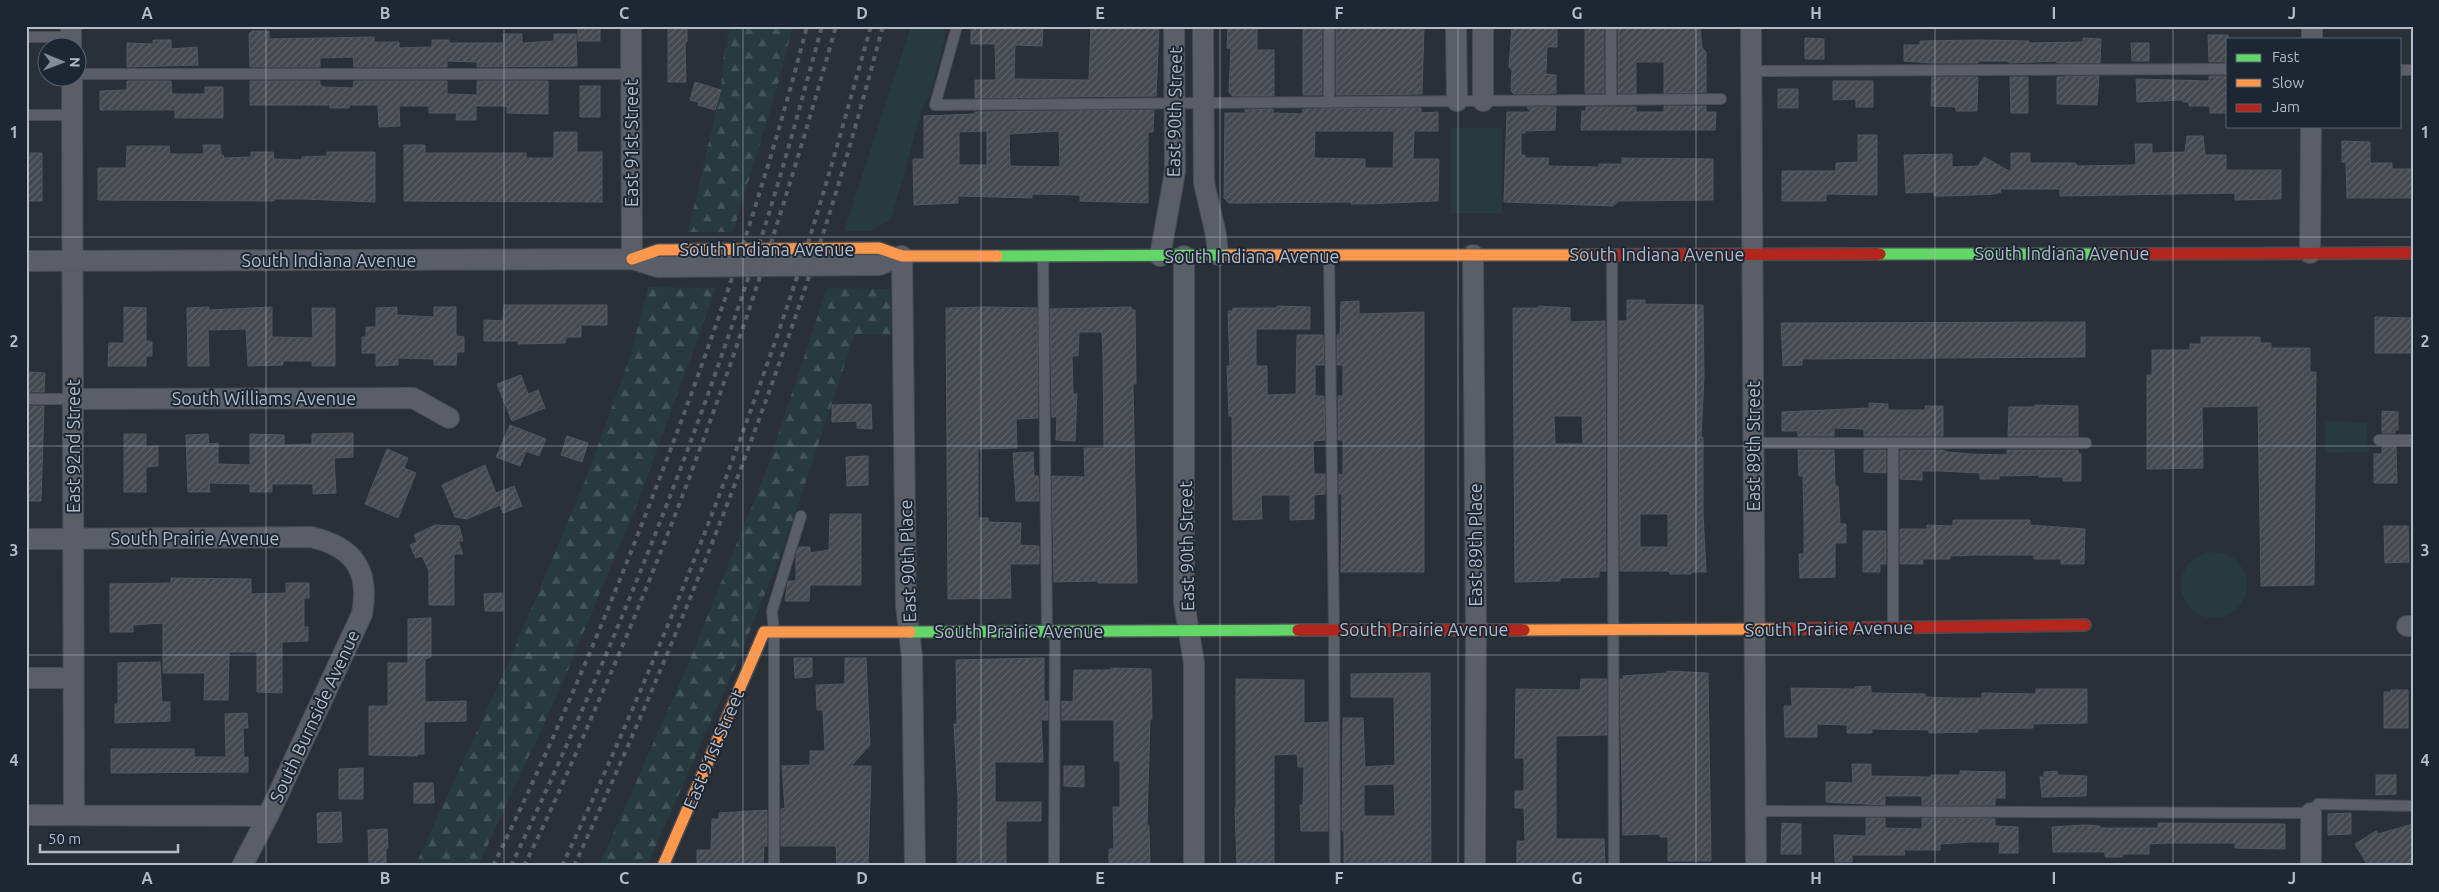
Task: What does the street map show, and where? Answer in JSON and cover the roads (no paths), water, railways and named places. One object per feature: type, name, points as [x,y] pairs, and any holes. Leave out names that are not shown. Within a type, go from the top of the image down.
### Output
[{"type":"street","name":"East 91st Street","points":[[631,26],[632,259]]},
{"type":"street","name":"East 90th Street","points":[[1160,256],[1175,172],[1174,26]]},
{"type":"street","name":"East 90th Street","points":[[1203,26],[1204,183],[1216,234],[1218,256]]},
{"type":"street","points":[[1456,26],[1457,101]]},
{"type":"street","points":[[1483,26],[1483,101]]},
{"type":"street","name":"East 89th Street","points":[[1751,26],[1756,866]]},
{"type":"street","name":"East 92nd Street","points":[[72,88],[74,815]]},
{"type":"street","points":[[2310,253],[2311,128]]},
{"type":"street","name":"South Indiana Avenue","points":[[26,261],[632,259],[658,267],[667,267],[879,265],[902,256],[2413,253]]},
{"type":"street","name":"East 89th Place","points":[[1473,255],[1476,628],[1475,866]]},
{"type":"street","name":"East 90th Place","points":[[902,256],[906,605],[912,657],[915,866]]},
{"type":"street","name":"East 90th Street","points":[[1184,256],[1184,602],[1194,663],[1194,866]]},
{"type":"street","name":"South Williams Avenue","points":[[73,399],[413,398],[449,418]]},
{"type":"street","name":"South Prairie Avenue","points":[[26,538],[310,537],[329,541],[343,549],[356,563]]},
{"type":"street","name":"South Burnside Avenue","points":[[242,866],[268,816],[362,614],[366,593],[362,575],[356,563]]},
{"type":"street","name":"South Prairie Avenue","points":[[769,632],[1476,628],[1754,629],[2085,625]]},
{"type":"street","name":"East 91st Street","points":[[663,866],[769,632]]},
{"type":"street","points":[[26,678],[73,678]]},
{"type":"street","points":[[2310,812],[2310,866]]},
{"type":"street","points":[[26,815],[268,816]]},
{"type":"lane","points":[[957,26],[934,106],[1721,99]]},
{"type":"lane","points":[[1329,26],[1329,102]]},
{"type":"lane","points":[[1611,26],[1612,100]]},
{"type":"lane","points":[[26,37],[71,37]]},
{"type":"lane","points":[[1751,71],[2226,69]]},
{"type":"lane","points":[[88,74],[631,74]]},
{"type":"lane","points":[[26,115],[72,115]]},
{"type":"lane","points":[[1612,254],[1614,866]]},
{"type":"lane","points":[[1042,256],[1051,631],[1054,866]]},
{"type":"lane","points":[[1329,256],[1335,866]]},
{"type":"lane","points":[[26,399],[73,399]]},
{"type":"lane","points":[[2379,440],[2413,440]]},
{"type":"lane","points":[[1753,443],[2086,443]]},
{"type":"lane","points":[[1893,443],[1893,627]]},
{"type":"lane","points":[[774,866],[769,632],[772,612],[801,516]]},
{"type":"lane","points":[[1755,811],[2310,812],[2318,804],[2413,806]]},
{"type":"railway","points":[[493,866],[539,769],[582,671],[643,522],[683,417],[759,195],[807,26]]},
{"type":"railway","points":[[511,866],[574,730],[632,592],[687,452],[761,240],[822,26]]},
{"type":"railway","points":[[524,866],[604,689],[671,526],[702,444],[786,195],[836,26]]},
{"type":"railway","points":[[562,866],[626,724],[686,581],[768,363],[804,257],[871,26]]},
{"type":"railway","points":[[574,866],[643,711],[739,475],[796,315],[831,208],[883,26]]}]
